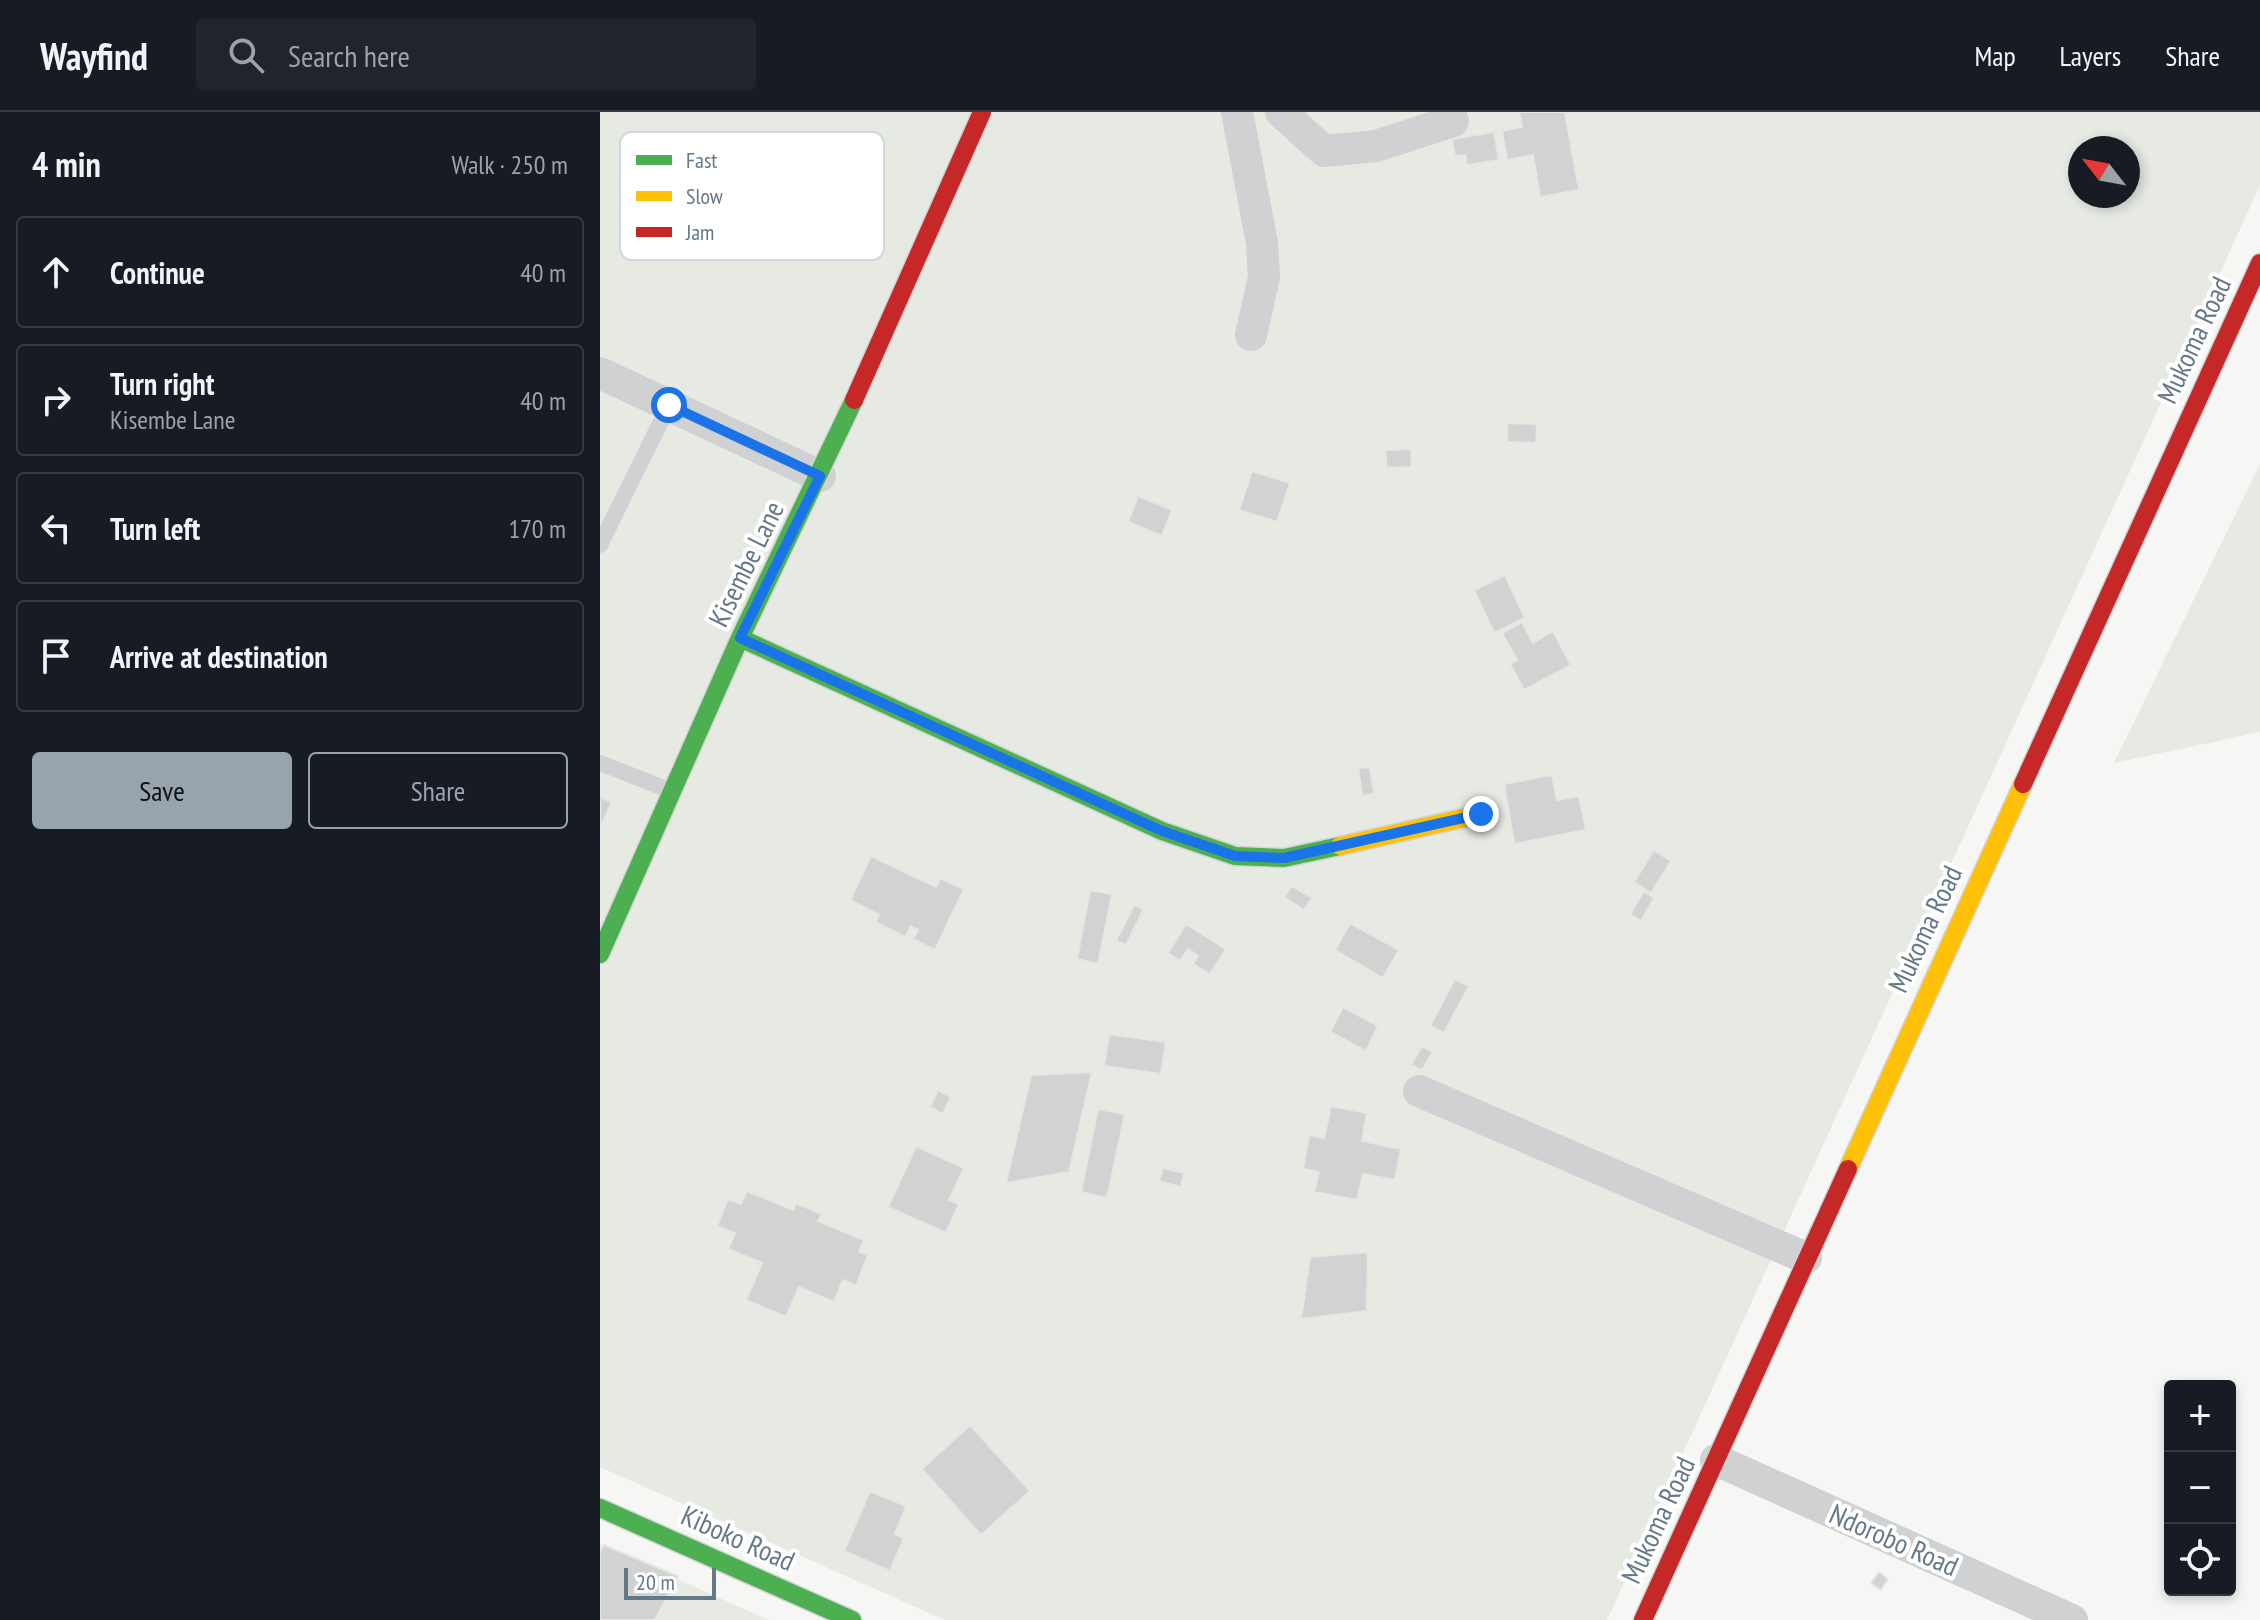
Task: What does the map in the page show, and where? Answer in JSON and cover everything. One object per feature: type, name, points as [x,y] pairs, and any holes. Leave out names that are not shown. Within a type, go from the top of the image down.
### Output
[{"type":"street","name":"Kisembe Lane","points":[[600,954],[740,638],[820,476],[982,112]]},
{"type":"street","points":[[1237,112],[1262,243],[1264,277],[1251,335]]},
{"type":"street","points":[[1281,112],[1324,151],[1376,146],[1453,121]]},
{"type":"street","name":"Mukoma Road","points":[[1643,1620],[2260,263]]},
{"type":"street","points":[[600,373],[820,476]]},
{"type":"street","points":[[740,638],[1162,831],[1235,856],[1284,858],[1481,814]]},
{"type":"street","points":[[1419,1091],[1806,1258]]},
{"type":"street","name":"Ndorobo Road","points":[[1716,1460],[2072,1620]]},
{"type":"street","name":"Kiboko Road","points":[[600,1508],[852,1620]]},
{"type":"lane","points":[[600,545],[669,405]]},
{"type":"lane","points":[[600,763],[674,792]]},
{"type":"shaded area","points":[[600,112],[2260,112],[2260,185],[1607,1620],[945,1620],[600,1467]]},
{"type":"shaded area","points":[[2260,464],[2260,732],[2114,763]]},
{"type":"shaded area","points":[[600,1545],[769,1620],[600,1620]]},
{"type":"building","points":[[1519,112],[1565,112],[1579,190],[1540,197],[1533,155],[1507,160],[1502,131],[1522,127]]},
{"type":"building","points":[[1494,132],[1499,160],[1467,165],[1465,155],[1455,156],[1452,139]]},
{"type":"building","points":[[1507,423],[1537,424],[1536,443],[1507,442]]},
{"type":"building","points":[[1411,449],[1412,467],[1387,468],[1385,450]]},
{"type":"building","points":[[1252,471],[1290,483],[1277,522],[1239,510]]},
{"type":"building","points":[[1138,496],[1172,510],[1162,536],[1128,522]]},
{"type":"building","points":[[1505,575],[1525,618],[1494,633],[1474,590]]},
{"type":"building","points":[[1522,622],[1533,643],[1553,631],[1571,665],[1524,690],[1510,664],[1517,660],[1502,633]]},
{"type":"building","points":[[1370,767],[1374,794],[1362,796],[1358,768]]},
{"type":"building","points":[[1552,775],[1557,800],[1579,796],[1586,830],[1514,844],[1504,784]]},
{"type":"building","points":[[600,797],[612,802],[600,828]]},
{"type":"building","points":[[1654,850],[1671,861],[1651,893],[1634,882]]},
{"type":"building","points":[[871,856],[936,887],[940,878],[964,889],[935,950],[913,939],[918,930],[911,926],[905,937],[875,922],[879,915],[850,900]]},
{"type":"building","points":[[1292,886],[1312,898],[1304,910],[1284,897]]},
{"type":"building","points":[[1090,890],[1112,894],[1098,964],[1077,959]]},
{"type":"building","points":[[1644,891],[1654,898],[1641,921],[1630,914]]},
{"type":"building","points":[[1134,905],[1144,909],[1126,945],[1116,941]]},
{"type":"building","points":[[1350,923],[1399,950],[1383,978],[1335,950]]},
{"type":"building","points":[[1186,924],[1226,949],[1210,974],[1193,964],[1198,956],[1188,949],[1180,961],[1168,953]]},
{"type":"building","points":[[1455,979],[1469,986],[1444,1033],[1430,1026]]},
{"type":"building","points":[[1343,1007],[1378,1026],[1366,1051],[1330,1032]]},
{"type":"building","points":[[1109,1034],[1166,1042],[1161,1074],[1104,1066]]},
{"type":"building","points":[[1422,1046],[1433,1052],[1422,1070],[1411,1065]]},
{"type":"building","points":[[1092,1072],[1069,1172],[1006,1183],[1031,1075]]},
{"type":"building","points":[[938,1090],[951,1097],[943,1114],[930,1107]]},
{"type":"building","points":[[1331,1106],[1367,1113],[1362,1141],[1401,1149],[1395,1180],[1363,1174],[1357,1200],[1314,1192],[1319,1172],[1303,1169],[1309,1135],[1324,1138]]},
{"type":"building","points":[[1098,1109],[1125,1114],[1107,1198],[1081,1192]]},
{"type":"building","points":[[916,1146],[964,1168],[949,1200],[959,1204],[946,1233],[888,1207]]},
{"type":"building","points":[[1163,1168],[1184,1173],[1181,1187],[1159,1181]]},
{"type":"building","points":[[747,1191],[793,1210],[796,1203],[822,1214],[818,1221],[864,1240],[859,1252],[868,1255],[856,1286],[843,1280],[834,1302],[799,1287],[786,1317],[746,1300],[762,1263],[728,1249],[735,1233],[717,1226],[728,1199],[741,1204]]},
{"type":"building","points":[[1368,1252],[1367,1311],[1301,1319],[1310,1257]]},
{"type":"building","points":[[970,1425],[1030,1491],[981,1535],[922,1469]]},
{"type":"building","points":[[870,1491],[906,1506],[895,1534],[904,1538],[890,1571],[844,1551]]},
{"type":"building","points":[[604,1545],[678,1576],[655,1620],[600,1620],[600,1552]]},
{"type":"building","points":[[1879,1572],[1888,1579],[1881,1590],[1871,1583]]},
{"type":"traffic: fast","points":[[600,954],[740,638],[854,400]]},
{"type":"traffic: fast","points":[[740,638],[1162,831],[1235,856],[1284,858],[1340,846]]},
{"type":"traffic: fast","points":[[600,1508],[852,1620]]},
{"type":"traffic: slow","points":[[1848,1169],[2023,784]]},
{"type":"traffic: slow","points":[[1340,846],[1481,814]]},
{"type":"traffic: jam","points":[[854,400],[982,112]]},
{"type":"traffic: jam","points":[[2023,784],[2260,263]]},
{"type":"traffic: jam","points":[[1643,1620],[1848,1169]]},
{"type":"route","points":[[669,405],[820,476],[740,638],[1162,831],[1235,856],[1284,858],[1481,814]]}]
